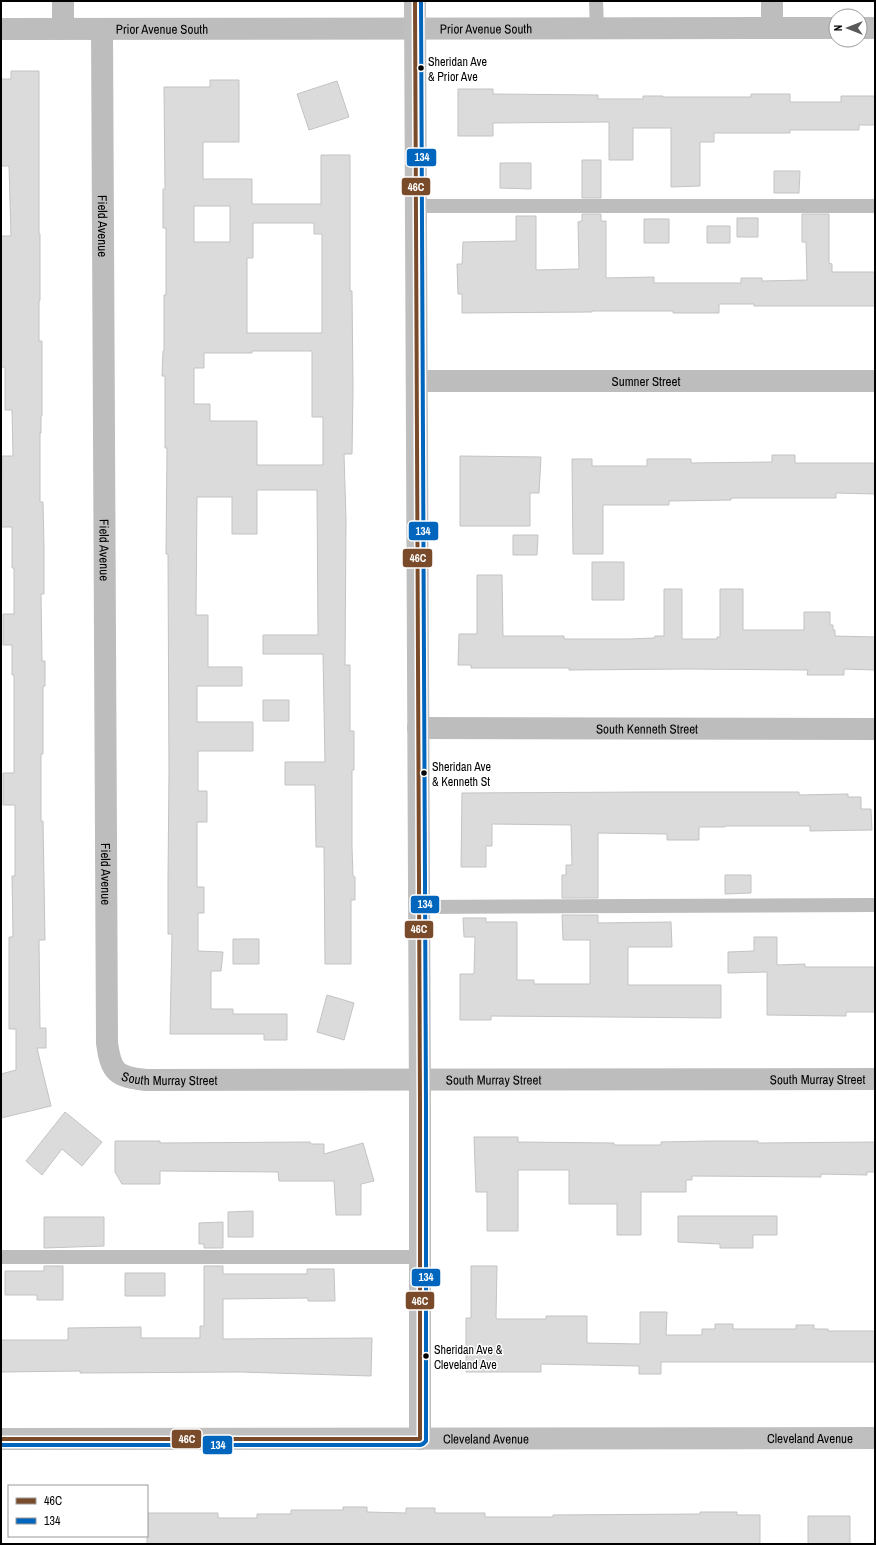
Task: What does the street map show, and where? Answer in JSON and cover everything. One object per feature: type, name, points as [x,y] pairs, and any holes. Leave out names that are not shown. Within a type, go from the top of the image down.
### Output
[{"type":"street","points":[[63,1],[63,29]]},
{"type":"street","points":[[415,1],[418,907],[420,1079],[420,1439]]},
{"type":"street","points":[[772,1],[772,28]]},
{"type":"street","name":"Prior Avenue South","points":[[1,30],[828,28]]},
{"type":"street","name":"Field Avenue","points":[[102,29],[106,1035],[110,1062],[115,1070]]},
{"type":"street","name":"Sumner Street","points":[[416,381],[875,381]]},
{"type":"street","name":"South Kenneth Street","points":[[418,728],[875,729]]},
{"type":"street","name":"South Murray Street","points":[[115,1070],[130,1079],[146,1080],[875,1079]]},
{"type":"street","name":"Cleveland Avenue","points":[[1,1439],[875,1438]]},
{"type":"lane","points":[[596,1],[597,29]]},
{"type":"lane","points":[[416,206],[875,206]]},
{"type":"lane","points":[[418,907],[875,905]]},
{"type":"lane","points":[[1,1257],[420,1257]]},
{"type":"building","points":[[11,71],[39,71],[39,341],[42,341],[40,502],[43,502],[44,547],[44,594],[41,594],[42,661],[45,661],[45,686],[43,686],[43,754],[41,754],[41,821],[43,821],[45,940],[39,940],[40,1028],[46,1028],[46,1048],[37,1048],[51,1106],[1,1118],[1,1074],[16,1070],[16,1029],[9,1029],[9,937],[13,937],[12,876],[15,876],[15,805],[3,805],[3,773],[14,773],[14,675],[12,675],[12,645],[3,645],[3,614],[14,614],[14,568],[12,568],[12,527],[1,527],[2,456],[13,456],[12,410],[5,410],[5,367],[1,367],[1,236],[11,236],[9,166],[1,166],[1,79],[11,79]]},
{"type":"building","points":[[210,80],[239,80],[239,142],[203,142],[203,179],[252,179],[252,204],[321,204],[321,155],[350,155],[350,291],[352,291],[353,389],[352,454],[344,454],[346,519],[345,665],[350,665],[350,731],[354,731],[354,770],[352,770],[352,847],[353,876],[355,877],[355,900],[351,900],[351,964],[325,964],[324,847],[316,847],[315,785],[285,785],[285,762],[325,762],[323,654],[263,654],[263,635],[318,635],[317,490],[257,490],[257,534],[232,534],[232,497],[197,497],[196,615],[208,615],[208,667],[242,667],[242,686],[197,686],[197,722],[253,722],[253,751],[198,751],[198,791],[207,791],[207,822],[197,822],[197,887],[204,887],[204,913],[198,913],[198,951],[223,952],[221,971],[211,971],[211,1009],[233,1009],[233,1014],[287,1014],[287,1040],[264,1040],[264,1034],[170,1034],[172,934],[168,934],[169,772],[168,554],[166,554],[167,448],[165,448],[165,376],[162,376],[164,351],[164,295],[166,295],[166,228],[163,228],[163,189],[165,189],[164,87],[210,87]],"holes":[[[194,206],[230,206],[230,242],[194,242]],[[253,223],[314,223],[314,234],[322,234],[322,333],[247,333],[247,258],[253,258]],[[252,351],[312,351],[312,417],[323,417],[323,465],[257,465],[257,421],[210,421],[210,404],[194,404],[194,368],[204,368],[204,353],[252,353]]]},
{"type":"building","points":[[337,81],[349,117],[309,130],[297,94]]},
{"type":"building","points":[[458,89],[493,89],[493,94],[598,95],[598,99],[643,99],[643,96],[751,97],[751,94],[790,94],[790,102],[841,102],[841,96],[875,96],[875,125],[859,125],[859,130],[790,130],[790,133],[714,133],[714,142],[700,142],[700,186],[671,187],[671,128],[633,128],[633,160],[609,160],[609,122],[493,123],[493,136],[458,136]]},
{"type":"building","points":[[582,160],[601,160],[601,198],[582,198]]},
{"type":"building","points":[[500,163],[531,163],[531,189],[500,188]]},
{"type":"building","points":[[774,171],[800,171],[799,193],[774,193]]},
{"type":"building","points":[[582,214],[601,214],[601,221],[606,221],[606,278],[654,277],[654,283],[741,283],[741,278],[762,278],[762,281],[807,280],[806,242],[802,242],[802,214],[829,214],[829,263],[832,264],[832,272],[875,272],[875,306],[754,306],[754,304],[719,304],[719,313],[673,313],[673,311],[592,311],[462,313],[462,294],[458,294],[457,264],[462,264],[463,242],[516,241],[516,216],[536,216],[536,270],[579,269],[578,222],[582,221]]},
{"type":"building","points":[[737,218],[758,218],[758,237],[737,237]]},
{"type":"building","points":[[644,219],[669,219],[669,243],[644,243]]},
{"type":"building","points":[[707,226],[730,226],[730,243],[707,243]]},
{"type":"building","points":[[772,455],[795,455],[795,463],[875,463],[875,494],[836,493],[836,498],[731,498],[731,500],[669,501],[669,505],[603,505],[603,554],[573,554],[572,459],[592,459],[592,466],[647,466],[647,459],[691,459],[691,463],[772,462]]},
{"type":"building","points":[[460,456],[541,457],[539,493],[530,493],[530,526],[460,526]]},
{"type":"building","points":[[513,535],[538,535],[537,555],[513,555]]},
{"type":"building","points":[[592,562],[624,562],[624,600],[592,600]]},
{"type":"building","points":[[477,575],[502,575],[503,636],[564,636],[564,639],[629,639],[664,636],[664,589],[682,589],[682,639],[717,639],[717,637],[720,637],[720,589],[743,589],[743,630],[804,630],[804,612],[830,612],[830,625],[833,625],[835,636],[875,637],[875,670],[844,669],[844,675],[807,675],[808,670],[569,670],[569,668],[471,668],[471,665],[458,665],[459,634],[477,634]]},
{"type":"building","points":[[263,700],[289,700],[289,721],[263,721]]},
{"type":"building","points":[[799,792],[799,795],[848,794],[848,797],[861,797],[861,809],[871,809],[872,830],[810,831],[810,826],[699,827],[699,840],[667,840],[667,834],[598,833],[598,898],[562,898],[562,875],[566,875],[566,865],[572,865],[571,825],[492,824],[492,846],[486,846],[486,867],[461,867],[462,793]]},
{"type":"building","points":[[725,875],[751,875],[751,893],[725,894]]},
{"type":"building","points":[[562,915],[598,915],[598,923],[671,922],[672,947],[628,947],[628,985],[721,985],[721,1018],[491,1016],[491,1020],[460,1020],[460,974],[474,974],[475,937],[464,937],[463,918],[486,918],[486,922],[517,922],[517,980],[534,980],[534,984],[590,984],[590,940],[563,940]]},
{"type":"building","points":[[754,937],[777,937],[777,965],[805,964],[805,967],[875,967],[875,1012],[846,1012],[846,1016],[767,1015],[767,972],[728,973],[728,952],[754,951]]},
{"type":"building","points":[[233,939],[259,939],[259,964],[233,964]]},
{"type":"building","points":[[327,995],[354,1003],[344,1040],[317,1032]]},
{"type":"building","points":[[65,1112],[102,1142],[82,1166],[62,1149],[42,1175],[26,1161]]},
{"type":"building","points":[[474,1137],[518,1137],[518,1142],[614,1143],[614,1145],[661,1145],[661,1142],[710,1141],[758,1141],[758,1143],[875,1142],[875,1172],[867,1172],[867,1175],[821,1174],[821,1177],[692,1176],[692,1180],[686,1180],[686,1192],[641,1192],[641,1235],[617,1235],[617,1204],[569,1204],[569,1170],[518,1170],[518,1231],[487,1231],[487,1192],[476,1192]]},
{"type":"building","points":[[115,1141],[160,1141],[160,1143],[310,1142],[311,1144],[324,1144],[324,1154],[363,1143],[374,1181],[361,1184],[361,1215],[336,1215],[334,1181],[279,1181],[278,1172],[160,1171],[160,1184],[122,1184],[115,1172]]},
{"type":"building","points":[[253,1211],[253,1237],[228,1237],[228,1212]]},
{"type":"building","points":[[678,1216],[777,1216],[777,1235],[753,1235],[753,1248],[720,1248],[720,1244],[678,1242]]},
{"type":"building","points":[[44,1217],[104,1217],[104,1246],[44,1248]]},
{"type":"building","points":[[223,1222],[223,1248],[204,1248],[204,1244],[199,1244],[199,1223]]},
{"type":"building","points":[[44,1266],[63,1266],[63,1300],[37,1300],[37,1295],[5,1295],[5,1271],[44,1271]]},
{"type":"building","points":[[204,1266],[223,1266],[223,1274],[307,1274],[307,1269],[334,1269],[335,1301],[308,1301],[308,1298],[223,1299],[223,1339],[372,1338],[371,1376],[240,1372],[1,1372],[1,1340],[68,1340],[68,1328],[141,1327],[141,1338],[200,1338],[200,1326],[204,1326]]},
{"type":"building","points":[[471,1266],[497,1266],[497,1319],[546,1319],[546,1316],[587,1316],[587,1343],[640,1344],[640,1312],[667,1312],[666,1335],[702,1335],[702,1329],[715,1329],[715,1324],[733,1324],[733,1329],[796,1329],[796,1325],[814,1325],[814,1329],[828,1329],[828,1331],[875,1331],[875,1362],[661,1362],[661,1374],[639,1374],[639,1366],[541,1364],[541,1372],[466,1372],[466,1318],[471,1318]]},
{"type":"building","points":[[125,1273],[165,1273],[165,1296],[125,1296]]},
{"type":"building","points":[[343,1507],[367,1507],[367,1512],[406,1513],[406,1508],[435,1508],[435,1513],[485,1513],[485,1517],[553,1517],[553,1515],[700,1514],[700,1512],[737,1512],[737,1515],[760,1515],[760,1544],[147,1544],[148,1513],[218,1513],[218,1518],[257,1518],[257,1514],[291,1514],[291,1510],[343,1510]]},
{"type":"building","points":[[808,1516],[850,1516],[850,1544],[808,1544]]},
{"type":"transit line","name":"46C","points":[[1,1439],[420,1439],[415,1]]},
{"type":"transit line","name":"134","points":[[1,1445],[420,1445],[426,1441],[421,1]]},
{"type":"place","name":"Sheridan Ave & Prior Ave","points":[[421,68]]},
{"type":"place","name":"Sheridan Ave & Kenneth St","points":[[424,773]]},
{"type":"place","name":"Sheridan Ave & Cleveland Ave","points":[[426,1356]]}]
